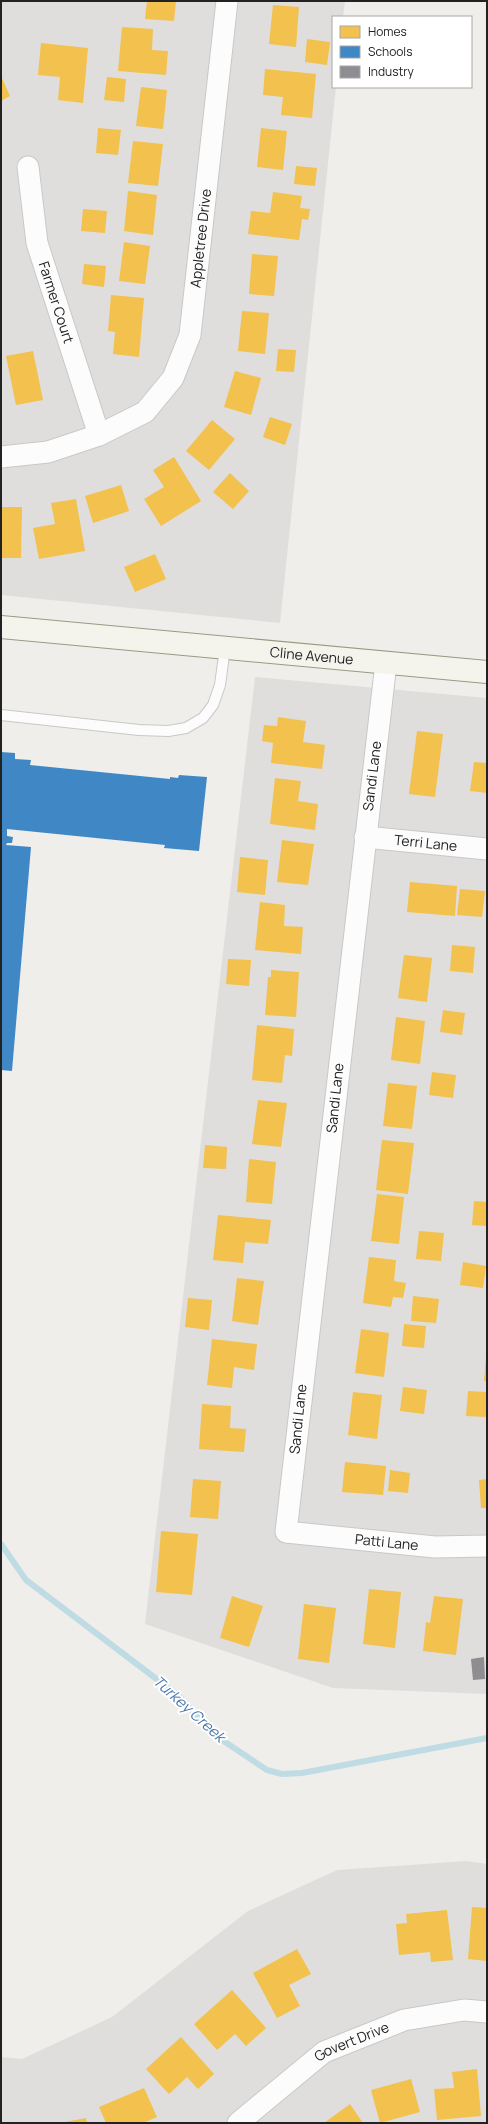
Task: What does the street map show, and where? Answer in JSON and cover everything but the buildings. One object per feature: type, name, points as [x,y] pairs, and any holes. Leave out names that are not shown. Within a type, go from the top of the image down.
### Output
[{"type":"street","name":"Appletree Drive","points":[[1,457],[48,452],[99,435],[145,412],[173,378],[190,335],[227,1]]},
{"type":"street","name":"Farmer Court","points":[[28,167],[37,243],[99,435]]},
{"type":"street","name":"Cline Avenue","points":[[1,627],[487,672]]},
{"type":"street","name":"Sandi Lane","points":[[286,1532],[386,663]]},
{"type":"street","name":"Terri Lane","points":[[365,837],[487,849]]},
{"type":"street","name":"Patti Lane","points":[[286,1532],[435,1546],[487,1546]]},
{"type":"street","name":"Govert Drive","points":[[238,2123],[324,2052],[404,2020],[464,2010],[487,2012]]},
{"type":"lane","points":[[1,715],[139,730],[168,731],[186,728],[203,718],[213,705],[220,685],[225,648]]},
{"type":"shaded area","points":[[1,1],[345,1],[343,16],[332,16],[332,88],[336,88],[280,623],[1,595]]},
{"type":"shaded area","points":[[255,677],[487,698],[487,1694],[333,1688],[145,1624]]},
{"type":"shaded area","points":[[467,1861],[487,1864],[487,2123],[1,2123],[1,2057],[22,2059],[112,2017],[248,1911],[337,1870]]},
{"type":"waterway","name":"Turkey Creek","points":[[1,1544],[26,1580],[179,1696],[213,1734],[267,1770],[282,1774],[302,1773],[487,1738]]}]
